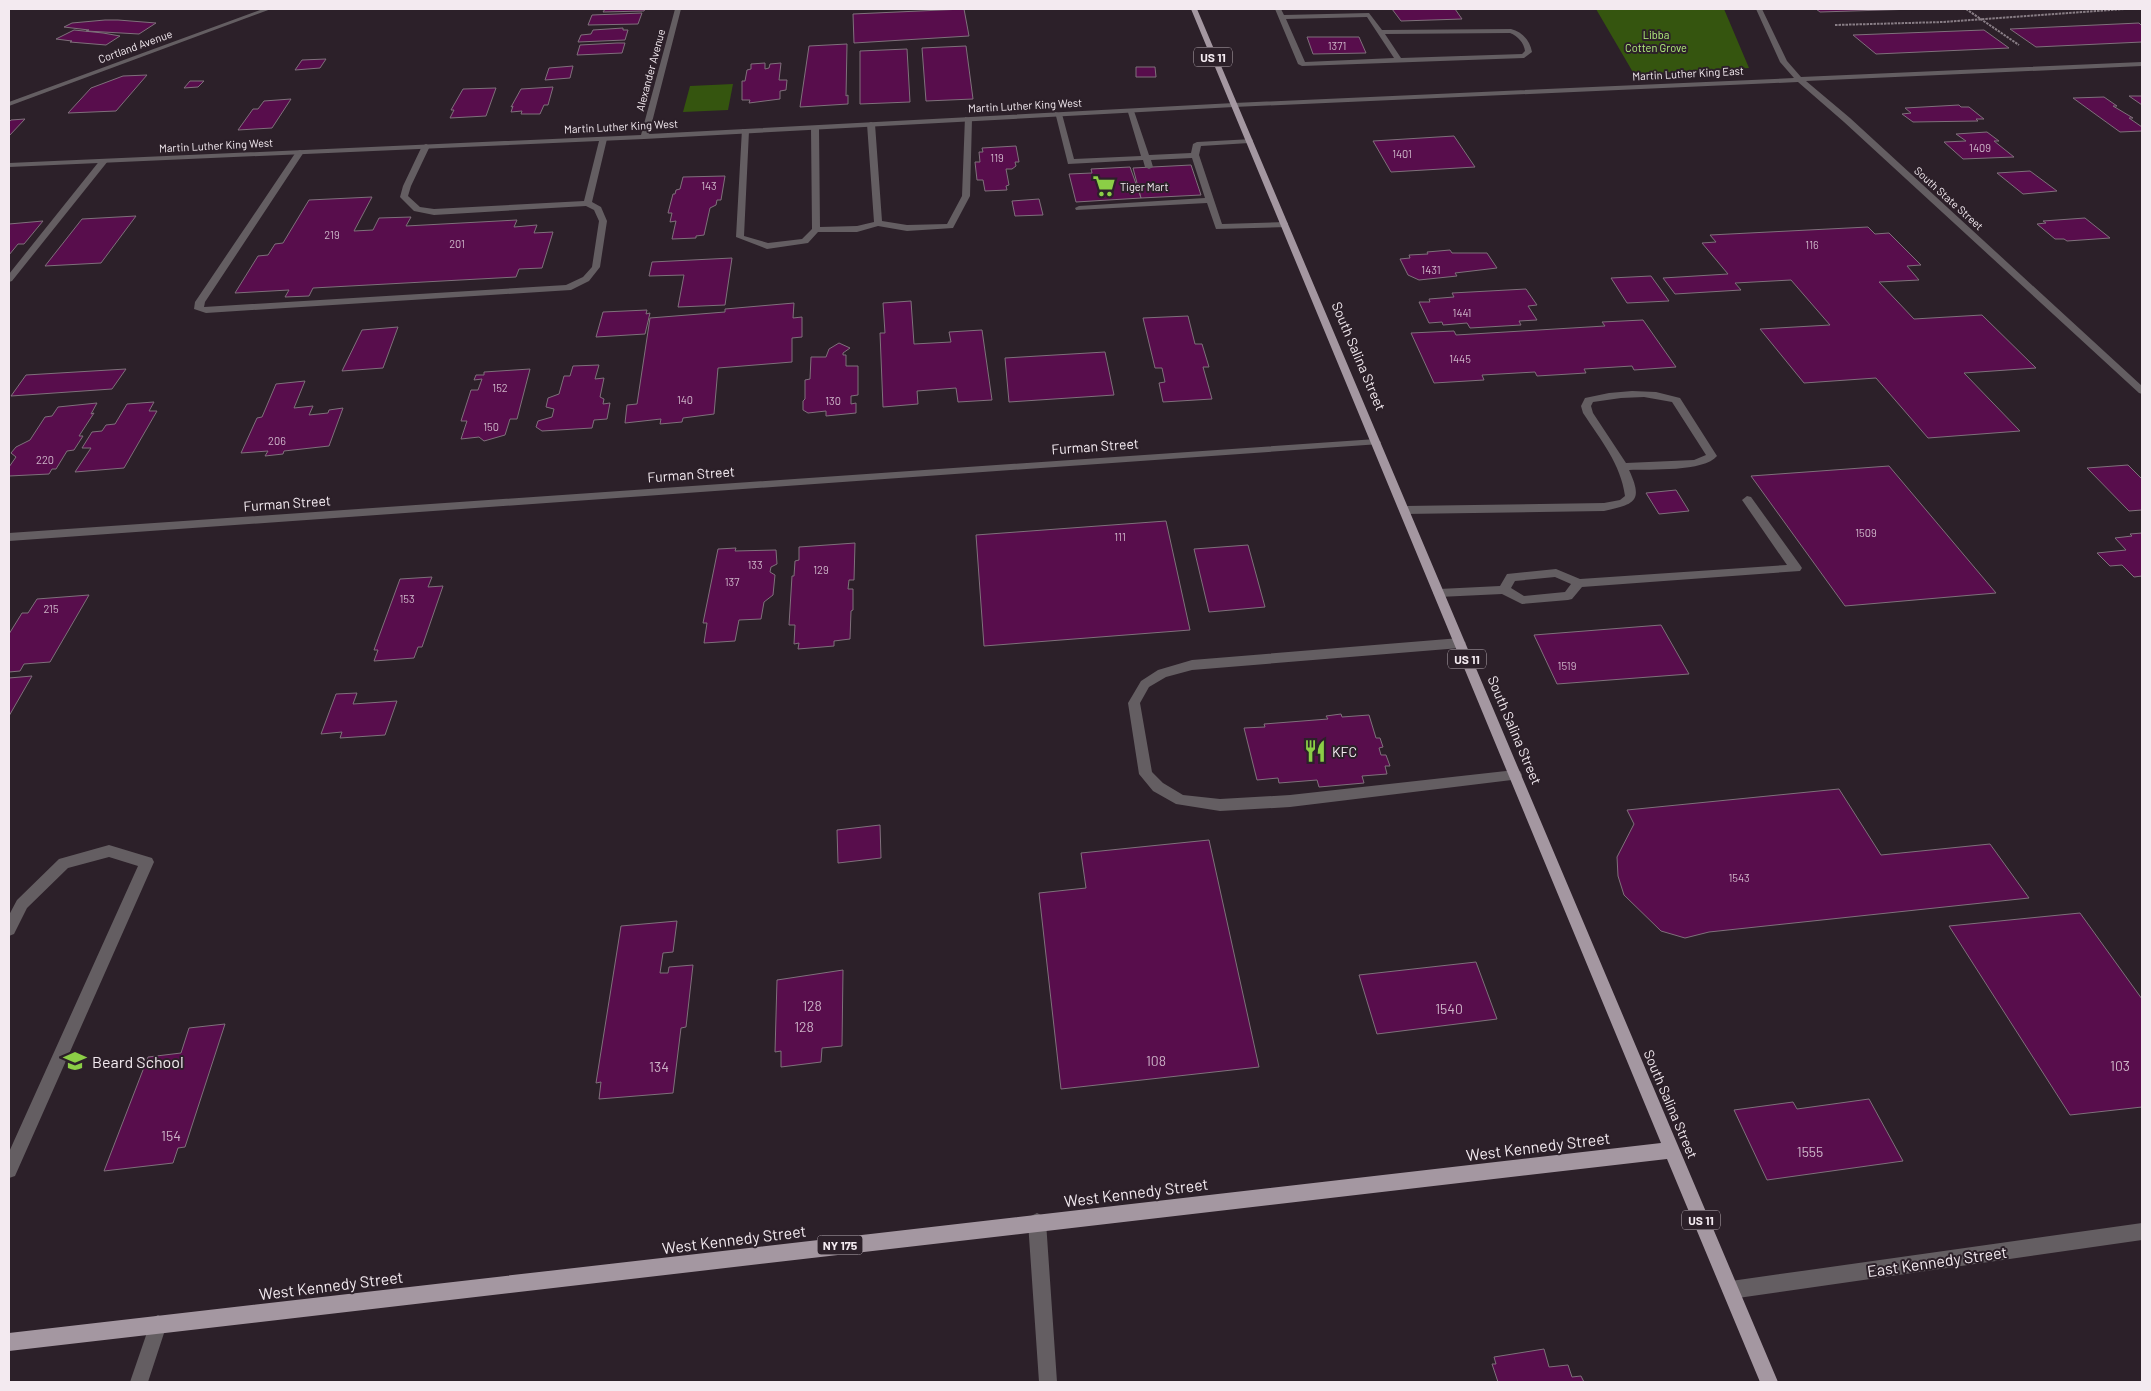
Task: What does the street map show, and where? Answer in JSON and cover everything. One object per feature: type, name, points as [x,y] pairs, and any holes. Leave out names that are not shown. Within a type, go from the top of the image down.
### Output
[{"type":"main road","name":"South Salina Street","points":[[1194,9],[1671,1150],[1770,1382]]},
{"type":"main road","name":"West Kennedy Street","points":[[9,1342],[1671,1150]]},
{"type":"street","name":"Cortland Avenue","points":[[9,104],[268,9]]},
{"type":"street","name":"Alexander Avenue","points":[[644,137],[678,9]]},
{"type":"street","points":[[1278,9],[1302,64],[1524,56],[1529,52],[1528,46],[1519,34],[1499,30],[1380,32]]},
{"type":"street","name":"South State Street","points":[[1758,9],[1784,62],[1799,79],[1847,120],[2142,391]]},
{"type":"street","points":[[1281,17],[1369,15],[1399,60]]},
{"type":"street","name":"Martin Luther King East","points":[[1234,105],[2142,64]]},
{"type":"street","name":"Martin Luther King West","points":[[9,165],[644,137],[1234,105]]},
{"type":"street","points":[[1130,111],[1149,167]]},
{"type":"street","points":[[1058,114],[1071,162],[1195,155]]},
{"type":"street","points":[[745,131],[740,237],[767,246],[805,241],[816,230],[858,229],[878,223],[907,228],[950,226],[966,196],[968,119]]},
{"type":"street","points":[[871,124],[878,223]]},
{"type":"street","points":[[815,128],[816,230]]},
{"type":"street","points":[[588,203],[603,139]]},
{"type":"street","points":[[1249,140],[1197,144],[1195,155],[1219,227],[1285,225]]},
{"type":"street","points":[[300,152],[200,302],[199,309],[216,310],[568,288],[586,279],[596,267],[602,221],[598,209],[588,203],[434,212],[417,209],[404,197],[407,186],[426,146]]},
{"type":"street","points":[[1166,157],[1169,166]]},
{"type":"street","points":[[9,279],[104,161]]},
{"type":"street","points":[[1079,208],[1157,200],[1210,200]]},
{"type":"street","points":[[1404,510],[1604,507],[1623,503],[1631,497],[1631,484],[1623,467],[1588,413],[1586,406],[1589,400],[1598,398],[1652,394],[1676,400],[1712,456],[1705,461],[1694,463],[1623,467]]},
{"type":"street","name":"Furman Street","points":[[9,537],[1376,442]]},
{"type":"street","points":[[1504,590],[1511,577],[1556,573],[1579,583],[1796,568],[1747,500]]},
{"type":"street","points":[[1439,593],[1504,590],[1522,600],[1568,596],[1579,583]]},
{"type":"street","points":[[1460,643],[1192,665],[1162,673],[1145,684],[1134,703],[1146,774],[1158,787],[1181,800],[1220,805],[1290,801],[1515,775]]},
{"type":"street","points":[[9,929],[22,904],[64,863],[109,851],[147,862],[9,1170]]},
{"type":"street","points":[[1037,1222],[1048,1382]]},
{"type":"street","name":"East Kennedy Street","points":[[1731,1290],[2142,1231]]},
{"type":"street","points":[[139,1382],[158,1324]]},
{"type":"path","points":[[1966,9],[2053,68]]},
{"type":"path","points":[[1835,25],[1944,22],[1979,18],[2052,16],[2125,9]]},
{"type":"green space","name":"Libba Cotten Grove","points":[[1596,9],[1724,9],[1749,68],[1634,74]]},
{"type":"green space","points":[[733,84],[728,110],[683,112],[690,86]]},
{"type":"building","points":[[605,9],[645,9],[644,11],[603,12]]},
{"type":"building","points":[[964,9],[969,36],[854,43],[853,14]]},
{"type":"building","points":[[1392,9],[1455,9],[1462,19],[1401,21]]},
{"type":"building","points":[[1816,9],[1916,9],[1820,12]]},
{"type":"building","points":[[642,13],[638,24],[588,25],[592,15]]},
{"type":"building","points":[[105,20],[156,23],[139,34],[86,31],[89,30],[64,27],[72,23]]},
{"type":"building","points":[[2139,23],[2142,26],[2142,42],[2036,47],[2010,29]]},
{"type":"building","points":[[623,28],[623,30],[628,30],[625,40],[578,42],[581,35],[591,34],[593,30]]},
{"type":"building","points":[[74,30],[120,36],[106,45],[56,39]]},
{"type":"building","points":[[1984,30],[2009,48],[1876,54],[1853,35]]},
{"type":"building","points":[[1307,37],[1359,37],[1366,53],[1313,54]]},
{"type":"building","points":[[625,43],[622,53],[577,55],[580,45]]},
{"type":"building","points":[[847,44],[846,96],[848,95],[848,104],[800,107],[809,46]]},
{"type":"building","points":[[966,46],[973,99],[926,101],[922,48]]},
{"type":"building","points":[[907,49],[910,102],[860,104],[860,51]]},
{"type":"building","points":[[326,59],[320,68],[295,70],[302,60]]},
{"type":"building","points":[[765,63],[765,69],[769,68],[770,64],[781,63],[779,80],[787,80],[786,90],[780,91],[780,99],[749,103],[750,100],[742,100],[742,81],[745,81],[747,70],[751,69],[751,64]]},
{"type":"building","points":[[573,66],[570,78],[545,80],[549,68]]},
{"type":"building","points":[[1136,67],[1155,67],[1156,77],[1136,77]]},
{"type":"building","points":[[147,75],[116,111],[68,113],[91,88],[123,76]]},
{"type":"building","points":[[190,81],[204,81],[198,87],[184,88]]},
{"type":"building","points":[[553,87],[548,105],[544,105],[540,114],[521,114],[522,111],[511,112],[513,106],[511,107],[521,89]]},
{"type":"building","points":[[496,88],[486,116],[450,118],[454,110],[451,110],[463,89]]},
{"type":"building","points":[[2129,96],[2142,96],[2142,105]]},
{"type":"building","points":[[2104,97],[2117,106],[2113,106],[2133,118],[2129,118],[2142,127],[2142,131],[2120,132],[2073,98]]},
{"type":"building","points":[[291,99],[272,128],[238,130],[253,109],[258,109],[264,101]]},
{"type":"building","points":[[1959,105],[1961,107],[1969,107],[1984,119],[1976,119],[1978,121],[1913,122],[1902,114],[1911,113],[1905,108]]},
{"type":"building","points":[[25,119],[9,136],[9,122],[11,120]]},
{"type":"building","points":[[1987,132],[1999,141],[1994,141],[2014,157],[1963,159],[1944,142],[1966,141],[1956,134]]},
{"type":"building","points":[[1454,136],[1475,167],[1391,172],[1373,141]]},
{"type":"building","points":[[1016,146],[1019,162],[1015,162],[1016,166],[1012,169],[1006,169],[1009,185],[1006,186],[1007,190],[985,191],[983,180],[977,180],[975,162],[980,162],[979,152],[983,152],[982,148]]},
{"type":"building","points":[[1191,165],[1201,195],[1141,198],[1133,168]]},
{"type":"building","name":"Tiger Mart","points":[[1130,167],[1141,198],[1076,202],[1069,174],[1092,173],[1091,169]]},
{"type":"building","points":[[2030,171],[2057,191],[2023,194],[1997,173]]},
{"type":"building","points":[[725,176],[721,200],[717,200],[716,205],[710,208],[704,235],[696,236],[696,238],[672,239],[676,221],[670,222],[672,213],[668,213],[673,194],[675,194],[676,190],[680,189],[683,177]]},
{"type":"building","points":[[372,197],[354,231],[373,230],[379,218],[411,217],[406,226],[517,220],[514,227],[537,225],[534,233],[553,232],[542,268],[519,269],[516,277],[313,288],[309,296],[285,297],[289,290],[235,293],[258,256],[268,255],[275,244],[283,243],[309,200]]},
{"type":"building","points":[[1039,199],[1043,215],[1015,216],[1012,201]]},
{"type":"building","points":[[136,216],[101,263],[45,266],[82,219]]},
{"type":"building","points":[[2085,218],[2110,238],[2067,241],[2055,239],[2037,224],[2046,223],[2043,221]]},
{"type":"building","points":[[43,221],[24,244],[18,244],[9,255],[9,224]]},
{"type":"building","points":[[1868,227],[1875,234],[1889,233],[1921,265],[1907,266],[1919,280],[1879,282],[1914,319],[1982,315],[2036,368],[1964,373],[2020,431],[1928,438],[1876,378],[1804,383],[1760,329],[1830,325],[1791,280],[1735,283],[1741,290],[1675,294],[1663,278],[1728,274],[1702,243],[1716,242],[1710,235]]},
{"type":"building","points":[[1450,250],[1452,253],[1487,253],[1497,268],[1455,273],[1457,276],[1419,280],[1408,275],[1400,259],[1410,258],[1409,255]]},
{"type":"building","points":[[732,258],[725,305],[678,307],[684,275],[649,276],[652,262]]},
{"type":"building","points":[[1651,276],[1669,301],[1627,303],[1611,278]]},
{"type":"building","points":[[1526,289],[1537,305],[1528,306],[1537,320],[1519,321],[1521,325],[1470,328],[1467,323],[1443,325],[1442,322],[1429,323],[1419,302],[1430,302],[1429,299],[1454,297],[1452,293]]},
{"type":"building","points":[[911,301],[914,344],[951,342],[949,332],[982,330],[992,400],[958,402],[956,388],[917,391],[918,404],[883,407],[880,333],[885,333],[883,303]]},
{"type":"building","points":[[794,303],[793,318],[802,317],[802,337],[792,338],[792,362],[718,368],[714,414],[683,418],[682,422],[660,424],[661,419],[625,423],[627,405],[637,404],[650,318],[725,312],[725,309]]},
{"type":"building","points":[[647,310],[646,314],[650,313],[645,334],[596,337],[603,312]]},
{"type":"building","points":[[1188,316],[1195,344],[1202,344],[1209,367],[1203,367],[1212,399],[1163,402],[1159,383],[1165,382],[1162,368],[1155,368],[1143,318]]},
{"type":"building","points":[[1643,320],[1676,367],[1634,370],[1632,366],[1584,369],[1586,373],[1537,376],[1535,372],[1482,375],[1484,380],[1434,383],[1411,333],[1454,331],[1456,335],[1605,326],[1602,322]]},
{"type":"building","points":[[398,327],[383,368],[342,371],[362,330]]},
{"type":"building","points":[[839,343],[850,348],[843,353],[843,355],[846,355],[846,366],[858,366],[858,395],[851,396],[851,404],[856,403],[856,413],[826,416],[826,411],[808,413],[803,410],[803,401],[805,399],[805,380],[810,379],[811,357],[826,357],[829,349]]},
{"type":"building","points":[[1105,352],[1114,395],[1009,402],[1005,358]]},
{"type":"building","points":[[599,365],[595,379],[604,378],[600,397],[604,399],[603,404],[610,403],[607,419],[594,420],[592,428],[542,431],[536,427],[538,421],[552,417],[554,409],[546,407],[548,398],[559,394],[564,376],[570,376],[573,366]]},
{"type":"building","points":[[126,369],[112,389],[11,396],[26,375]]},
{"type":"building","points":[[530,369],[517,419],[510,419],[505,435],[484,441],[479,437],[461,439],[467,421],[461,421],[471,390],[478,390],[482,379],[474,380],[476,375],[484,375],[484,372]]},
{"type":"building","points":[[305,381],[294,408],[313,406],[309,415],[328,413],[329,410],[343,408],[329,446],[284,451],[283,454],[265,456],[268,451],[241,453],[257,418],[262,417],[276,384]]},
{"type":"building","points":[[154,402],[149,411],[157,411],[124,468],[75,472],[91,448],[82,448],[92,432],[102,431],[106,425],[115,424],[127,404]]},
{"type":"building","points":[[97,403],[91,414],[94,413],[79,436],[83,436],[74,450],[67,451],[56,469],[52,469],[49,474],[9,476],[9,467],[16,457],[11,453],[16,447],[30,440],[45,417],[52,416],[58,407]]},
{"type":"building","points":[[2128,465],[2142,479],[2142,510],[2129,511],[2087,468]]},
{"type":"building","points":[[1889,466],[1996,593],[1845,606],[1751,476]]},
{"type":"building","points":[[1676,490],[1689,511],[1659,514],[1646,493]]},
{"type":"building","points":[[1166,521],[1190,630],[984,646],[976,535]]},
{"type":"building","points":[[2142,533],[2142,576],[2134,577],[2122,565],[2110,566],[2097,553],[2126,550],[2115,538]]},
{"type":"building","points":[[855,543],[854,580],[849,580],[848,589],[853,589],[850,639],[834,641],[834,646],[798,649],[799,643],[794,644],[795,625],[789,625],[792,576],[794,576],[795,561],[799,560],[799,547]]},
{"type":"building","points":[[1248,545],[1265,607],[1209,612],[1194,549]]},
{"type":"building","points":[[736,548],[735,551],[776,550],[777,564],[771,567],[770,572],[775,575],[773,595],[764,602],[761,619],[739,620],[735,641],[704,643],[707,623],[703,623],[718,549]]},
{"type":"building","points":[[432,577],[428,587],[443,586],[422,647],[418,647],[414,658],[374,661],[378,650],[374,650],[400,579]]},
{"type":"building","points":[[89,595],[50,662],[24,664],[20,671],[9,672],[9,634],[22,613],[28,613],[37,599]]},
{"type":"building","points":[[1661,625],[1689,674],[1557,684],[1534,635]]},
{"type":"building","points":[[32,676],[9,716],[9,678]]},
{"type":"building","points":[[357,693],[353,704],[397,701],[385,735],[340,738],[342,732],[321,734],[336,694]]},
{"type":"building","name":"KFC","points":[[1341,714],[1342,717],[1369,715],[1376,738],[1380,738],[1383,747],[1379,748],[1381,755],[1386,755],[1390,766],[1385,766],[1387,774],[1362,776],[1364,783],[1319,787],[1317,780],[1279,783],[1278,778],[1257,780],[1244,728],[1265,727],[1264,724],[1328,719],[1326,716]]},
{"type":"building","points":[[1839,789],[1881,855],[1990,844],[2029,898],[1709,932],[1685,938],[1661,931],[1624,895],[1618,876],[1617,857],[1634,824],[1627,810]]},
{"type":"building","points":[[880,825],[881,858],[838,863],[837,830]]},
{"type":"building","points":[[1209,840],[1259,1067],[1061,1089],[1039,893],[1086,888],[1081,853]]},
{"type":"building","points":[[2080,913],[2142,999],[2142,1107],[2070,1115],[1949,926]]},
{"type":"building","points":[[677,921],[673,952],[663,953],[660,973],[668,973],[669,967],[693,965],[686,1027],[681,1028],[673,1093],[599,1099],[601,1082],[596,1083],[621,926]]},
{"type":"building","points":[[1476,962],[1497,1019],[1377,1034],[1359,975]]},
{"type":"building","points":[[843,970],[842,1046],[822,1048],[821,1062],[781,1067],[781,1051],[775,1052],[777,980]]},
{"type":"building","points":[[225,1024],[185,1147],[178,1148],[173,1163],[104,1171],[148,1057],[181,1053],[189,1028]]},
{"type":"building","points":[[1869,1099],[1903,1161],[1767,1180],[1734,1110],[1793,1102],[1797,1109]]},
{"type":"building","points":[[1544,1349],[1549,1367],[1568,1365],[1572,1377],[1581,1376],[1584,1382],[1498,1382],[1492,1364],[1496,1364],[1494,1357]]},
{"type":"place","name":"Tiger Mart","points":[[1104,186]]},
{"type":"place","name":"KFC","points":[[1315,751]]},
{"type":"place","name":"Beard School","points":[[75,1061]]}]
